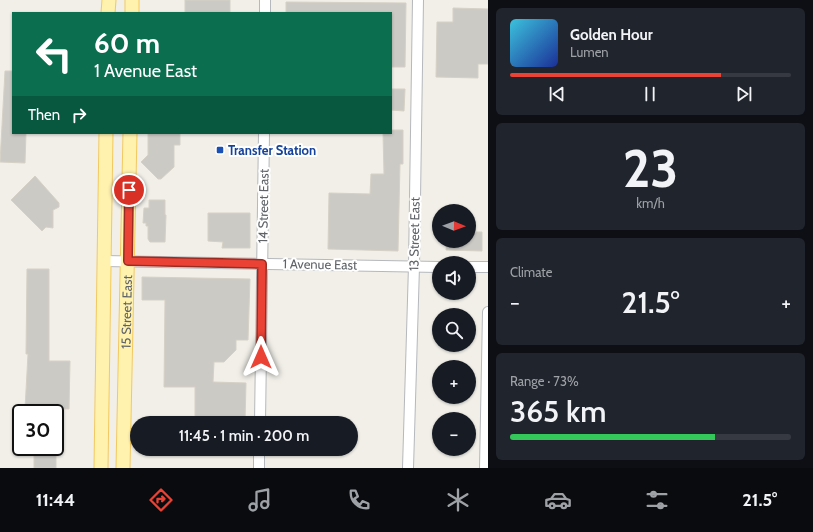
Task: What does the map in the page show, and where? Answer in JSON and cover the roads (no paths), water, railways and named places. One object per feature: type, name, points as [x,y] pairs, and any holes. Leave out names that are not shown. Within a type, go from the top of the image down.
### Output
[{"type":"main road","points":[[108,12],[109,0]]},
{"type":"main road","points":[[132,0],[132,12]]},
{"type":"main road","name":"15 Street East","points":[[101,468],[106,134]]},
{"type":"main road","name":"15 Street East","points":[[123,468],[130,134]]},
{"type":"street","points":[[265,0],[265,12]]},
{"type":"street","name":"13 Street East","points":[[408,468],[414,266],[418,0]]},
{"type":"street","name":"14 Street East","points":[[260,416],[264,134]]},
{"type":"street","name":"1 Avenue East","points":[[104,261],[432,266]]},
{"type":"street","points":[[476,267],[488,267]]},
{"type":"street","points":[[485,468],[488,312]]},
{"type":"street","points":[[259,468],[260,456]]},
{"type":"place","name":"Transfer Station","points":[[220,150]]}]
